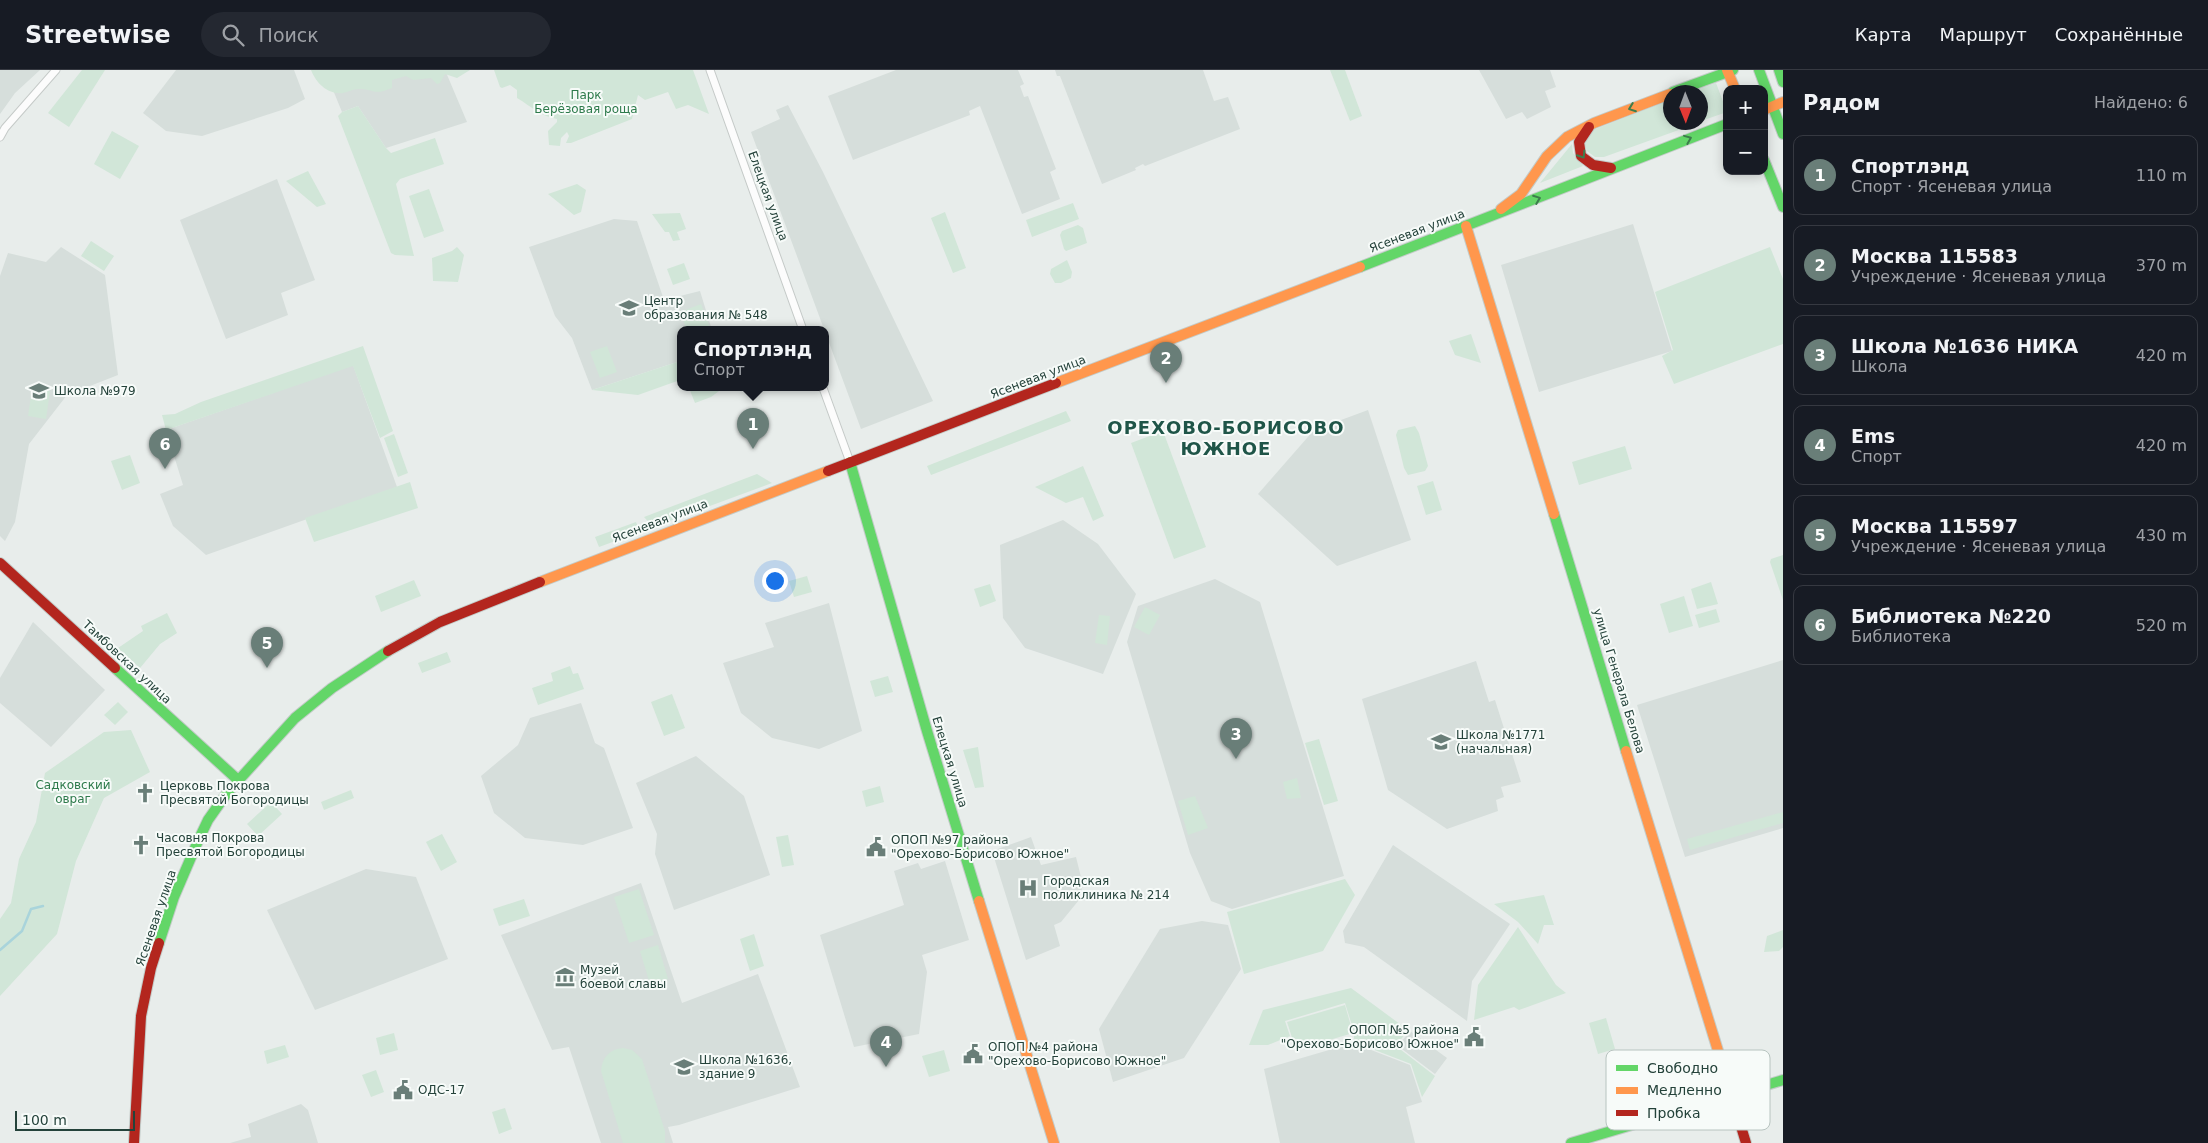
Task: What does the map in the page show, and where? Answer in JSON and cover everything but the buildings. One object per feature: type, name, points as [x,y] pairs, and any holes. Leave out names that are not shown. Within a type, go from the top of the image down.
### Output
[{"type":"main road","points":[[1759,70],[1769,108],[1783,134]]},
{"type":"main road","points":[[1779,70],[1783,82]]},
{"type":"main road","points":[[1729,71],[1734,85]]},
{"type":"main road","name":"Ясеневая улица","points":[[1693,85],[1729,71]]},
{"type":"main road","name":"Ясеневая улица","points":[[1492,216],[1521,194],[1547,156],[1567,137],[1594,123],[1663,96]]},
{"type":"main road","points":[[1769,108],[1783,102]]},
{"type":"main road","points":[[1594,123],[1584,132],[1579,140],[1577,148],[1582,159],[1600,169],[1616,168]]},
{"type":"main road","name":"Ясеневая улица","points":[[134,1143],[141,1016],[151,968],[174,897],[208,820],[238,780],[295,718],[382,654],[413,636],[514,591],[1723,126]]},
{"type":"main road","points":[[1768,170],[1783,207]]},
{"type":"main road","name":"улица Генерала Белова","points":[[1466,226],[1719,1050]]},
{"type":"main road","name":"Елецкая улица","points":[[850,462],[924,720],[1054,1143]]},
{"type":"main road","name":"Тамбовская улица","points":[[0,563],[238,780]]},
{"type":"main road","points":[[1770,1084],[1783,1080]]},
{"type":"main road","points":[[1571,1143],[1614,1130]]},
{"type":"main road","name":"улица Генерала Белова","points":[[1742,1130],[1746,1143]]},
{"type":"street","points":[[0,137],[5,128],[56,70]]},
{"type":"street","name":"Елецкая улица","points":[[710,70],[802,326]]},
{"type":"street","name":"Елецкая улица","points":[[824,391],[850,462]]},
{"type":"shaded area","points":[[0,70],[40,70],[15,93],[0,114]]},
{"type":"shaded area","points":[[176,70],[294,70],[305,99],[288,108],[202,136],[166,131],[143,113]]},
{"type":"shaded area","points":[[406,70],[445,70],[467,122],[386,148],[358,106],[342,112],[333,90]]},
{"type":"shaded area","points":[[896,70],[1018,70],[1024,84],[1020,86],[1024,97],[1028,96],[1056,169],[1050,172],[1060,199],[1022,214],[980,106],[969,111],[970,115],[853,160],[828,96]]},
{"type":"shaded area","points":[[1055,70],[1203,70],[1214,101],[1228,97],[1240,129],[1145,166],[1143,164],[1135,168],[1136,170],[1102,184],[1060,76],[1057,76]]},
{"type":"shaded area","points":[[1479,70],[1550,70],[1556,87],[1545,91],[1551,107],[1527,119],[1522,112],[1506,119]]},
{"type":"shaded area","points":[[788,105],[823,172],[933,401],[861,429],[829,343],[829,326],[823,326],[751,132],[780,119],[776,110]]},
{"type":"shaded area","points":[[277,179],[315,280],[281,293],[288,315],[226,339],[180,220]]},
{"type":"shaded area","name":"Центр образования № 548","points":[[614,219],[637,221],[664,300],[700,291],[711,326],[677,326],[677,362],[592,390],[572,338],[555,316],[529,247]]},
{"type":"shaded area","points":[[1633,224],[1672,351],[1539,392],[1501,265]]},
{"type":"shaded area","name":"Школа №979","points":[[61,247],[105,275],[118,375],[67,395],[29,444],[15,522],[5,541],[0,536],[0,276],[8,253],[46,262]]},
{"type":"shaded area","points":[[353,365],[397,487],[206,555],[173,526],[160,494],[183,485],[166,430]]},
{"type":"shaded area","points":[[1368,410],[1411,540],[1337,566],[1258,494],[1314,430]]},
{"type":"shaded area","points":[[1063,520],[1098,544],[1136,594],[1103,674],[1025,648],[1003,618],[1000,545]]},
{"type":"shaded area","points":[[1215,579],[1260,602],[1344,876],[1232,909],[1211,901],[1190,853],[1127,642],[1138,606]]},
{"type":"shaded area","points":[[829,603],[862,731],[819,749],[772,738],[741,713],[723,663],[774,647],[765,623]]},
{"type":"shaded area","points":[[33,622],[105,690],[51,747],[0,703],[0,678]]},
{"type":"shaded area","points":[[1783,660],[1783,828],[1685,857],[1637,705]]},
{"type":"shaded area","name":"Школа №1771 (начальная)","points":[[1476,661],[1489,702],[1495,700],[1521,782],[1501,787],[1504,797],[1496,800],[1498,811],[1447,829],[1388,790],[1362,699]]},
{"type":"shaded area","points":[[581,703],[595,743],[604,748],[633,828],[583,845],[525,838],[494,813],[481,776],[518,745],[530,718]]},
{"type":"shaded area","points":[[696,756],[744,796],[770,875],[674,910],[655,854],[657,834],[636,783]]},
{"type":"shaded area","points":[[1031,837],[1041,865],[1076,857],[1083,885],[1079,900],[1061,922],[1054,925],[1060,946],[1026,960],[992,851]]},
{"type":"shaded area","points":[[1393,845],[1510,924],[1472,981],[1467,1021],[1364,947],[1345,943],[1343,931]]},
{"type":"shaded area","points":[[945,861],[969,940],[922,955],[927,972],[919,1034],[854,1047],[820,935],[904,905],[894,871],[918,863],[921,869]]},
{"type":"shaded area","points":[[366,869],[416,877],[448,959],[315,1010],[267,910]]},
{"type":"shaded area","points":[[641,883],[682,1003],[758,974],[800,1087],[668,1127],[673,1143],[601,1143],[569,1047],[552,1050],[501,935]]},
{"type":"shaded area","points":[[1202,921],[1228,925],[1241,969],[1184,1058],[1113,1082],[1099,1029],[1160,929]]},
{"type":"shaded area","points":[[1410,1031],[1447,1058],[1435,1074],[1398,1046]]},
{"type":"shaded area","points":[[1353,1043],[1410,1065],[1422,1102],[1406,1107],[1415,1143],[1280,1143],[1264,1069]]},
{"type":"shaded area","points":[[301,1104],[308,1110],[318,1143],[230,1143],[251,1137],[248,1124]]},
{"type":"green space","points":[[82,70],[105,70],[69,127],[48,113]]},
{"type":"green space","points":[[311,70],[470,70],[457,78],[445,74],[440,83],[437,84],[431,78],[413,80],[406,76],[392,80],[392,88],[381,92],[355,89],[338,93],[332,92],[319,84]]},
{"type":"green space","name":"Парк Берёзовая роща","points":[[494,70],[693,70],[709,114],[688,105],[676,109],[668,92],[645,100],[638,95],[632,119],[571,143],[566,143],[569,136],[567,132],[561,138],[560,146],[549,145],[548,131],[557,122],[557,119],[541,113],[517,98],[517,90],[510,85],[500,87]]},
{"type":"green space","points":[[1330,70],[1345,70],[1362,116],[1350,121]]},
{"type":"green space","points":[[1716,83],[1723,101],[1723,113],[1708,119],[1708,86]]},
{"type":"green space","points":[[1663,103],[1663,130],[1679,130],[1604,157],[1595,157],[1587,151],[1585,145],[1593,130]]},
{"type":"green space","points":[[358,106],[391,153],[435,138],[444,164],[400,179],[396,184],[414,256],[391,253],[338,116],[342,112]]},
{"type":"green space","points":[[112,131],[139,146],[120,179],[94,164]]},
{"type":"green space","points":[[1572,144],[1573,153],[1583,166],[1540,183]]},
{"type":"green space","points":[[308,171],[326,204],[317,207],[286,181]]},
{"type":"green space","points":[[577,184],[586,190],[581,212],[574,215],[548,194]]},
{"type":"green space","points":[[429,189],[444,231],[424,238],[409,196]]},
{"type":"green space","points":[[1073,203],[1079,219],[1032,237],[1026,220]]},
{"type":"green space","points":[[945,212],[966,268],[953,273],[931,218]]},
{"type":"green space","points":[[680,213],[686,229],[677,232],[680,240],[673,241],[669,232],[665,232],[652,214]]},
{"type":"green space","points":[[1078,225],[1083,228],[1087,243],[1066,251],[1060,235],[1062,231]]},
{"type":"green space","points":[[91,241],[114,256],[104,271],[81,256]]},
{"type":"green space","points":[[457,247],[464,255],[458,282],[433,281],[432,258],[452,251]]},
{"type":"green space","points":[[1770,247],[1783,279],[1783,344],[1674,384],[1662,356],[1673,350],[1655,292]]},
{"type":"green space","points":[[1067,260],[1072,272],[1071,278],[1061,283],[1055,283],[1050,274],[1051,269]]},
{"type":"green space","points":[[684,263],[690,279],[673,285],[667,269]]},
{"type":"green space","points":[[701,304],[709,326],[685,326],[680,312]]},
{"type":"green space","points":[[1471,334],[1481,363],[1455,355],[1449,341]]},
{"type":"green space","points":[[363,346],[393,431],[380,438],[353,366],[166,430],[162,415],[175,414],[201,402]]},
{"type":"green space","points":[[607,346],[617,372],[600,378],[590,352]]},
{"type":"green space","points":[[677,362],[677,381],[638,395],[592,390]]},
{"type":"green space","points":[[32,389],[50,391],[46,419],[28,416]]},
{"type":"green space","points":[[690,391],[719,391],[711,397],[695,403]]},
{"type":"green space","points":[[1066,411],[1071,421],[931,475],[927,466]]},
{"type":"green space","points":[[1415,426],[1419,433],[1428,466],[1425,471],[1408,475],[1404,468],[1396,435],[1398,430]]},
{"type":"green space","points":[[1163,431],[1206,547],[1174,559],[1131,443]]},
{"type":"green space","points":[[394,434],[408,473],[398,477],[384,438]]},
{"type":"green space","points":[[1625,446],[1632,469],[1579,485],[1572,462]]},
{"type":"green space","points":[[130,455],[140,483],[122,490],[111,461]]},
{"type":"green space","points":[[1083,466],[1104,516],[1093,521],[1083,497],[1066,503],[1035,487]]},
{"type":"green space","points":[[757,474],[772,483],[653,527],[644,517]]},
{"type":"green space","points":[[1433,481],[1442,510],[1426,515],[1417,486]]},
{"type":"green space","points":[[410,482],[418,508],[314,542],[305,518]]},
{"type":"green space","points":[[636,522],[640,532],[599,547],[595,537]]},
{"type":"green space","points":[[1783,555],[1783,600],[1770,562],[1771,559]]},
{"type":"green space","points":[[807,576],[812,592],[794,597],[789,581]]},
{"type":"green space","points":[[414,580],[421,596],[381,612],[375,596]]},
{"type":"green space","points":[[1711,582],[1718,604],[1697,609],[1691,589]]},
{"type":"green space","points":[[990,584],[996,601],[980,607],[974,589]]},
{"type":"green space","points":[[1684,596],[1693,626],[1669,633],[1660,604]]},
{"type":"green space","points":[[1145,607],[1160,615],[1149,635],[1134,627]]},
{"type":"green space","points":[[1716,609],[1720,622],[1699,628],[1695,615]]},
{"type":"green space","points":[[167,613],[177,633],[160,644],[140,668],[118,648],[143,631],[141,626]]},
{"type":"green space","points":[[1099,615],[1110,616],[1107,645],[1095,643]]},
{"type":"green space","points":[[447,652],[451,662],[422,673],[418,663]]},
{"type":"green space","points":[[570,666],[573,674],[578,673],[584,689],[538,705],[532,688],[553,681],[551,673]]},
{"type":"green space","points":[[888,676],[893,692],[875,697],[870,681]]},
{"type":"green space","points":[[672,694],[685,728],[664,736],[651,702]]},
{"type":"green space","points":[[118,702],[128,712],[115,725],[104,715]]},
{"type":"green space","name":"Садковский овраг","points":[[131,730],[150,772],[104,798],[76,861],[57,934],[0,996],[0,919],[11,903],[19,859],[36,822],[45,773],[104,732]]},
{"type":"green space","points":[[1319,739],[1338,801],[1324,805],[1305,743]]},
{"type":"green space","points":[[978,747],[984,787],[975,788],[963,750]]},
{"type":"green space","points":[[1297,778],[1301,798],[1287,799],[1283,782]]},
{"type":"green space","points":[[880,786],[884,802],[866,807],[862,791]]},
{"type":"green space","points":[[351,790],[354,798],[324,810],[321,802]]},
{"type":"green space","points":[[1195,796],[1208,828],[1188,835],[1178,801]]},
{"type":"green space","points":[[271,802],[282,814],[258,836],[247,824]]},
{"type":"green space","points":[[1783,812],[1783,823],[1690,850],[1687,839]]},
{"type":"green space","points":[[442,834],[457,862],[441,871],[426,842]]},
{"type":"green space","points":[[788,835],[794,865],[782,867],[776,837]]},
{"type":"green space","points":[[1345,879],[1355,895],[1323,951],[1244,974],[1227,912]]},
{"type":"green space","points":[[639,889],[654,935],[629,943],[614,897]]},
{"type":"green space","points":[[1544,895],[1554,925],[1544,925],[1538,944],[1518,922],[1494,904]]},
{"type":"green space","points":[[524,899],[530,916],[499,926],[493,909]]},
{"type":"green space","points":[[1518,927],[1556,985],[1566,993],[1519,1010],[1514,1007],[1474,1020],[1478,985]]},
{"type":"green space","points":[[1783,930],[1783,947],[1779,951],[1764,952],[1767,936]]},
{"type":"green space","points":[[754,934],[764,966],[750,971],[740,939]]},
{"type":"green space","points":[[658,945],[668,979],[650,984],[640,951]]},
{"type":"green space","points":[[1351,988],[1408,1030],[1396,1046],[1435,1076],[1422,1097],[1411,1064],[1354,1042],[1354,1032],[1345,1003],[1285,1021],[1290,1036],[1268,1045],[1249,1045],[1263,1010]]},
{"type":"green space","points":[[1345,1005],[1353,1033],[1296,1050],[1287,1022]]},
{"type":"green space","points":[[1606,1018],[1615,1049],[1606,1050],[1598,1054],[1589,1023]]},
{"type":"green space","points":[[394,1033],[398,1050],[380,1055],[376,1038]]},
{"type":"green space","points":[[285,1045],[289,1057],[267,1064],[264,1051]]},
{"type":"green space","points":[[623,1048],[632,1050],[642,1059],[665,1131],[665,1143],[623,1143],[601,1071],[605,1058],[614,1050]]},
{"type":"green space","points":[[944,1050],[950,1071],[929,1077],[922,1056]]},
{"type":"green space","points":[[376,1070],[384,1092],[371,1097],[362,1075]]},
{"type":"green space","points":[[505,1108],[512,1129],[499,1134],[492,1112]]},
{"type":"waterway","points":[[0,950],[22,931],[31,909],[43,906]]},
{"type":"traffic: fast","points":[[1692,85],[1733,70]]},
{"type":"traffic: fast","points":[[1759,70],[1783,134]]},
{"type":"traffic: fast","points":[[1779,70],[1783,82]]},
{"type":"traffic: fast","points":[[1360,267],[1723,126]]},
{"type":"traffic: fast","points":[[1768,170],[1783,207]]},
{"type":"traffic: fast","points":[[850,462],[927,731],[979,901]]},
{"type":"traffic: fast","points":[[1554,514],[1626,751]]},
{"type":"traffic: fast","points":[[159,943],[174,897],[198,841],[208,820],[227,793],[295,718],[332,688],[388,651]]},
{"type":"traffic: fast","points":[[115,668],[238,780]]},
{"type":"traffic: fast","points":[[1770,1084],[1783,1080]]},
{"type":"traffic: fast","points":[[1571,1143],[1615,1130]]},
{"type":"traffic: slow","points":[[1727,70],[1733,85]]},
{"type":"traffic: slow","points":[[1501,209],[1521,194],[1547,156],[1567,137],[1594,123],[1663,97]]},
{"type":"traffic: slow","points":[[1768,108],[1783,102]]},
{"type":"traffic: slow","points":[[1466,226],[1554,514]]},
{"type":"traffic: slow","points":[[1056,383],[1360,267]]},
{"type":"traffic: slow","points":[[540,582],[828,471]]},
{"type":"traffic: slow","points":[[1626,751],[1718,1050]]},
{"type":"traffic: slow","points":[[979,901],[1054,1143]]},
{"type":"traffic: jam","points":[[1589,127],[1579,142],[1581,156],[1593,165],[1611,168]]},
{"type":"traffic: jam","points":[[828,471],[1056,383]]},
{"type":"traffic: jam","points":[[0,563],[115,668]]},
{"type":"traffic: jam","points":[[388,651],[440,622],[540,582]]},
{"type":"traffic: jam","points":[[134,1143],[141,1016],[151,968],[159,943]]},
{"type":"traffic: jam","points":[[1742,1130],[1746,1143]]},
{"type":"place","name":"Центр образования № 548","points":[[629,308]]},
{"type":"place","name":"Москва 115583","points":[[1166,383]]},
{"type":"place","name":"Школа №979","points":[[39,391]]},
{"type":"place","name":"Спортлэнд","points":[[753,449]]},
{"type":"place","name":"Библиотека №220","points":[[165,469]]},
{"type":"place","name":"Москва 115597","points":[[267,668]]},
{"type":"place","name":"Школа №1771 (начальная)","points":[[1441,742]]},
{"type":"place","name":"Школа №1636 НИКА","points":[[1236,759]]},
{"type":"place","name":"Церковь Покрова Пресвятой Богородицы","points":[[145,793]]},
{"type":"place","name":"Часовня Покрова Пресвятой Богородицы","points":[[141,845]]},
{"type":"place","name":"ОПОП №97 района \"Орехово-Борисово Южное\"","points":[[876,847]]},
{"type":"place","name":"Городская поликлиника № 214","points":[[1028,888]]},
{"type":"place","name":"Музей боевой славы","points":[[565,977]]},
{"type":"place","name":"ОПОП №5 района \"Орехово-Борисово Южное\"","points":[[1474,1037]]},
{"type":"place","name":"ОПОП №4 района \"Орехово-Борисово Южное\"","points":[[973,1054]]},
{"type":"place","name":"Школа №1636, здание 9","points":[[684,1067]]},
{"type":"place","name":"Ems","points":[[886,1067]]},
{"type":"place","name":"ОДС-17","points":[[403,1090]]},
{"type":"district","name":"ОРЕХОВО-БОРИСОВО ЮЖНОЕ","points":[[1226,438]]}]
